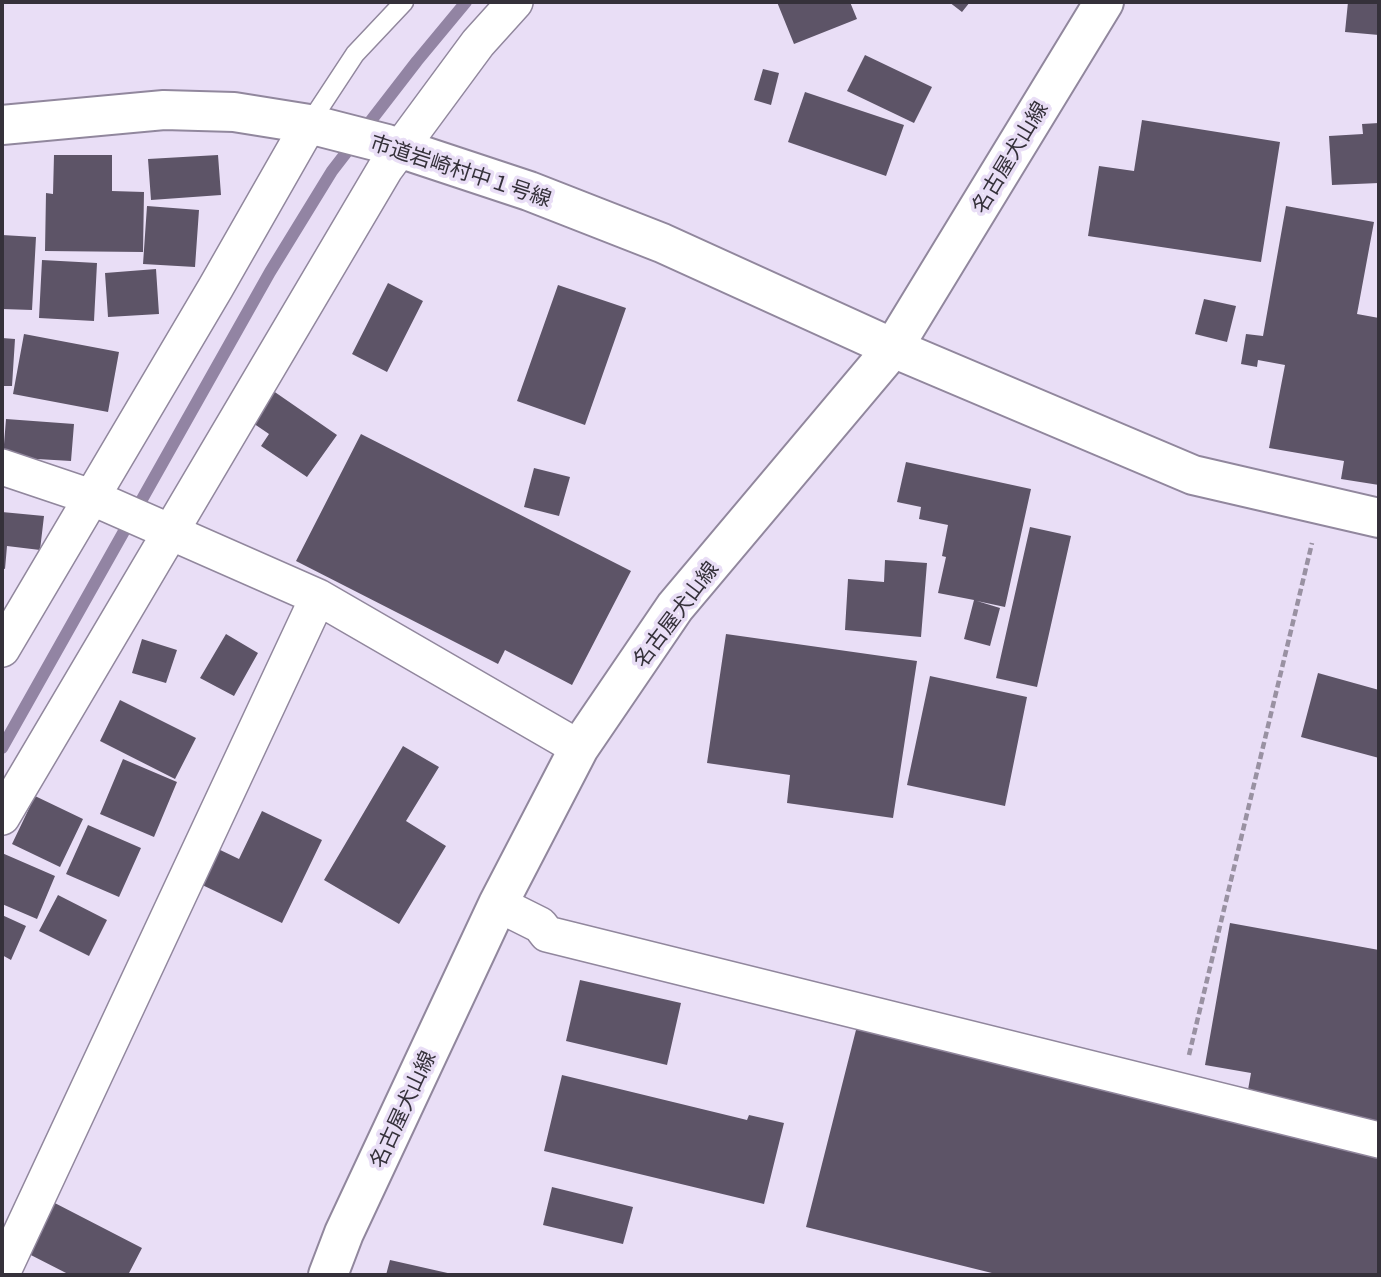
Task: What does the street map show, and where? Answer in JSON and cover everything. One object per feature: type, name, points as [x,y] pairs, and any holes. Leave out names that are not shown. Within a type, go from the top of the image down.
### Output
[{"type":"main road","name":"名古屋犬山線","points":[[328,1275],[344,1233],[498,904],[579,748],[676,607],[893,348],[1104,2]]},
{"type":"main road","name":"市道岩崎村中１号線","points":[[2,125],[164,110],[234,112],[309,124],[394,146],[529,191],[650,238],[893,348],[1193,475],[1379,518]]},
{"type":"street","points":[[2,817],[164,531],[385,169],[394,146],[515,2]]},
{"type":"street","points":[[2,649],[99,501],[309,124]]},
{"type":"street","points":[[2,467],[99,501],[318,597],[579,748]]},
{"type":"street","points":[[2,1267],[5,1268],[318,597]]},
{"type":"street","points":[[498,904],[540,925],[547,934],[1379,1140]]},
{"type":"lane","points":[[309,124],[355,54],[404,2]]},
{"type":"path","points":[[1180,1092],[1321,505]]},
{"type":"building","points":[[777,2],[850,2],[857,19],[794,44]]},
{"type":"building","points":[[949,2],[970,2],[962,12]]},
{"type":"building","points":[[1348,2],[1379,2],[1379,35],[1345,32]]},
{"type":"building","points":[[865,55],[932,87],[914,123],[847,91]]},
{"type":"building","points":[[763,69],[779,73],[771,105],[754,100]]},
{"type":"building","points":[[805,92],[904,125],[886,176],[788,142]]},
{"type":"building","points":[[1142,120],[1280,142],[1261,262],[1088,236],[1099,166],[1134,171]]},
{"type":"building","points":[[1379,123],[1379,183],[1332,185],[1329,136],[1363,134],[1362,124]]},
{"type":"building","points":[[54,155],[112,155],[112,191],[144,192],[143,252],[45,251],[46,193],[53,194]]},
{"type":"building","points":[[218,155],[221,195],[151,200],[148,159]]},
{"type":"building","points":[[147,206],[199,210],[195,267],[143,264]]},
{"type":"building","points":[[1286,206],[1374,222],[1357,314],[1379,318],[1379,485],[1341,479],[1344,461],[1269,448],[1285,365],[1258,360],[1257,367],[1241,364],[1246,334],[1263,336]]},
{"type":"building","points":[[2,235],[36,237],[32,310],[2,309]]},
{"type":"building","points":[[42,260],[97,263],[94,321],[39,318]]},
{"type":"building","points":[[156,269],[159,314],[108,317],[105,273]]},
{"type":"building","points":[[388,283],[423,301],[387,372],[352,354]]},
{"type":"building","points":[[558,285],[626,308],[585,425],[517,401]]},
{"type":"building","points":[[1204,299],[1236,306],[1227,342],[1195,334]]},
{"type":"building","points":[[24,334],[119,352],[108,412],[13,394]]},
{"type":"building","points":[[2,338],[15,339],[12,386],[2,386]]},
{"type":"building","points":[[269,388],[337,435],[307,477],[261,446],[269,434],[247,419]]},
{"type":"building","points":[[6,419],[74,424],[71,461],[3,457]]},
{"type":"building","points":[[361,434],[631,571],[572,685],[505,650],[498,664],[296,561]]},
{"type":"building","points":[[906,462],[1031,489],[1005,607],[977,601],[1000,608],[990,646],[964,639],[974,600],[938,593],[946,557],[942,556],[948,525],[919,519],[921,507],[897,502]]},
{"type":"building","points":[[534,468],[570,477],[559,516],[524,507]]},
{"type":"building","points":[[2,512],[44,516],[40,550],[7,546],[5,569],[2,568]]},
{"type":"building","points":[[1030,527],[1071,536],[1037,687],[996,678]]},
{"type":"building","points":[[885,560],[927,563],[921,637],[845,630],[848,579],[884,582]]},
{"type":"building","points":[[226,634],[258,653],[234,696],[200,678]]},
{"type":"building","points":[[726,634],[917,661],[893,818],[787,803],[790,775],[707,763]]},
{"type":"building","points":[[142,639],[177,650],[166,683],[132,673]]},
{"type":"building","points":[[1318,673],[1379,690],[1379,758],[1301,737]]},
{"type":"building","points":[[930,676],[1027,697],[1005,806],[907,785]]},
{"type":"building","points":[[120,700],[196,738],[175,779],[100,741]]},
{"type":"building","points":[[403,746],[439,767],[406,821],[446,846],[399,924],[324,880]]},
{"type":"building","points":[[123,759],[177,782],[154,837],[100,814]]},
{"type":"building","points":[[35,796],[83,819],[60,867],[12,844]]},
{"type":"building","points":[[262,811],[322,840],[282,923],[196,882],[214,847],[239,859]]},
{"type":"building","points":[[88,825],[141,848],[119,897],[66,874]]},
{"type":"building","points":[[2,853],[55,876],[37,919],[2,904]]},
{"type":"building","points":[[58,895],[107,920],[89,956],[39,931]]},
{"type":"building","points":[[2,915],[26,926],[11,960],[2,955]]},
{"type":"building","points":[[1230,923],[1379,950],[1379,1125],[1246,1101],[1251,1073],[1205,1065]]},
{"type":"building","points":[[580,980],[681,1003],[667,1065],[566,1041]]},
{"type":"building","points":[[857,1026],[1379,1156],[1379,1275],[1000,1275],[806,1227]]},
{"type":"building","points":[[562,1075],[747,1120],[749,1115],[784,1123],[764,1204],[544,1151]]},
{"type":"building","points":[[552,1187],[633,1207],[623,1244],[543,1225]]},
{"type":"building","points":[[47,1199],[142,1248],[128,1275],[70,1275],[21,1250]]},
{"type":"building","points":[[390,1260],[452,1274],[452,1275],[386,1275]]},
{"type":"waterway","points":[[2,748],[270,272],[332,171],[466,2]]}]
